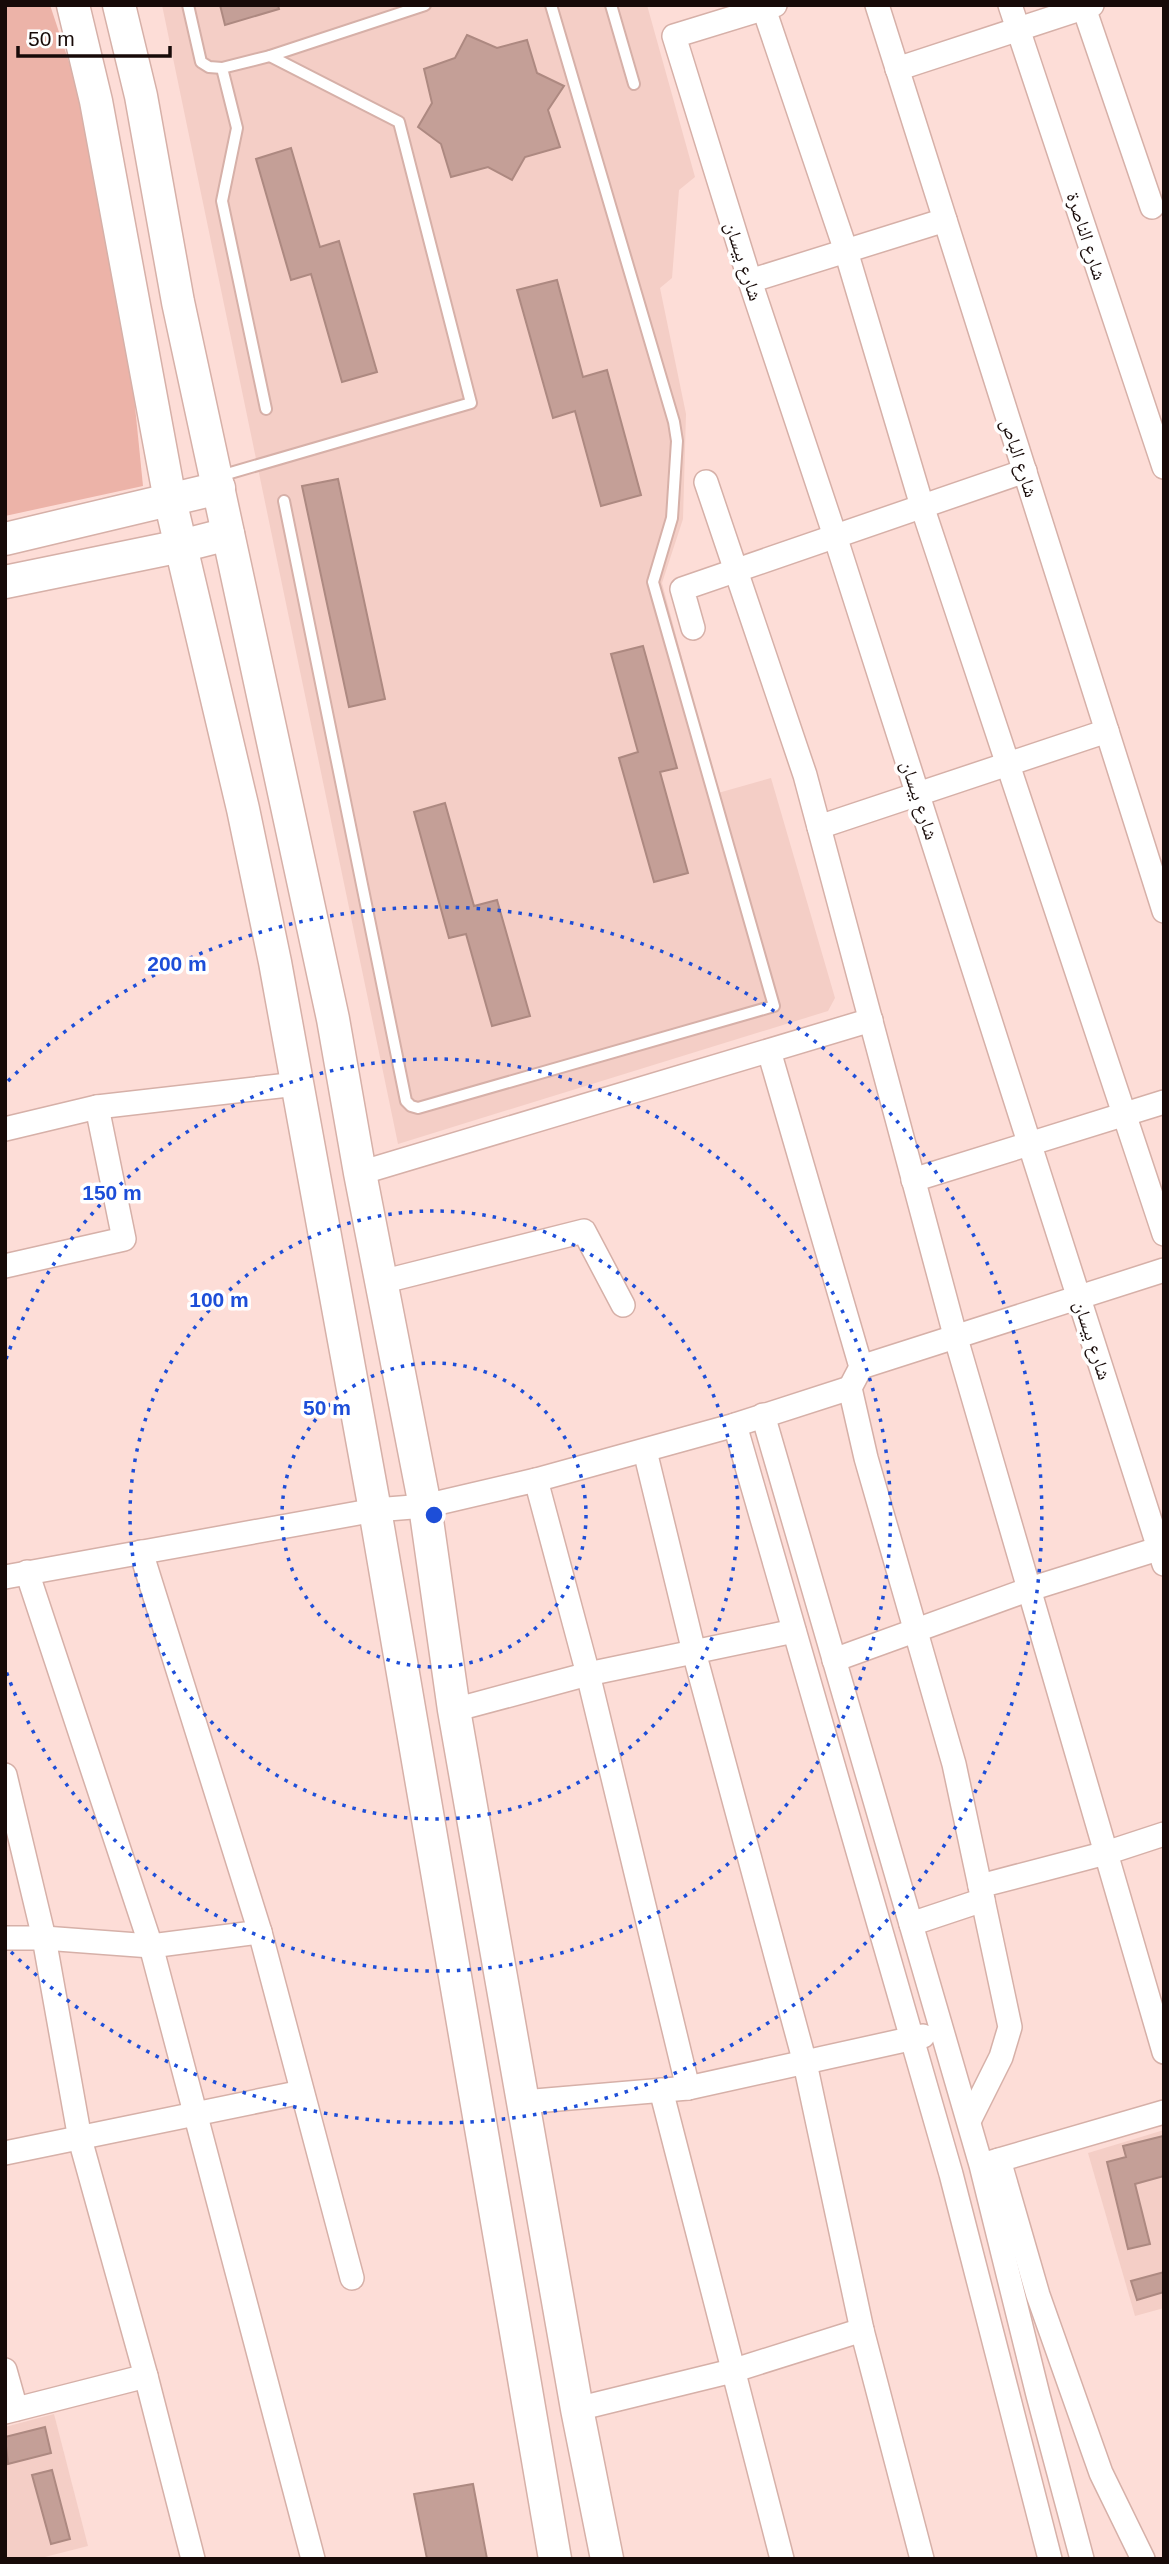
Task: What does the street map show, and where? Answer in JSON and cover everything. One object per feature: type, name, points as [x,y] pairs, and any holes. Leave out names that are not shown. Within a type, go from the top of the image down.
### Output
[{"type":"main road","points":[[73,5],[96,101],[170,500],[243,809],[275,962],[375,1510],[555,2559]]},
{"type":"main road","points":[[119,5],[141,96],[178,302],[333,1018],[360,1173],[425,1506],[454,1710],[607,2559]]},
{"type":"main road","points":[[5,539],[170,500],[218,483]]},
{"type":"main road","points":[[5,582],[181,547],[228,534]]},
{"type":"street","name":"شارع الباص","points":[[877,5],[1164,911]]},
{"type":"street","name":"شارع الناصرة","points":[[1010,5],[1164,467]]},
{"type":"street","points":[[897,69],[1086,6],[1152,208]]},
{"type":"street","points":[[769,7],[922,506],[1164,1234]]},
{"type":"street","name":"شارع بيسان","points":[[769,7],[674,36],[750,281],[835,536],[1162,1553]]},
{"type":"street","points":[[750,281],[945,220]]},
{"type":"street","points":[[693,628],[682,589],[1024,471]]},
{"type":"street","points":[[706,482],[805,775],[955,1335],[1164,2052]]},
{"type":"street","points":[[819,827],[1107,731]]},
{"type":"street","points":[[360,1173],[871,1020]]},
{"type":"street","points":[[769,1051],[861,1367]]},
{"type":"street","points":[[5,1129],[97,1107],[297,1084]]},
{"type":"street","points":[[913,1180],[1164,1102]]},
{"type":"street","points":[[5,1266],[124,1239],[97,1107]]},
{"type":"street","points":[[381,1282],[584,1231],[623,1305]]},
{"type":"street","points":[[969,2121],[1001,2057],[1010,2026],[954,1765],[866,1458],[850,1388],[861,1367],[1164,1270]]},
{"type":"street","points":[[313,2559],[151,1947],[16,1575],[375,1510],[425,1506],[645,1451],[850,1388]]},
{"type":"street","points":[[763,1415],[969,2121],[990,2162],[1101,2473],[1143,2559]]},
{"type":"street","points":[[735,1425],[951,2174],[1050,2559]]},
{"type":"street","points":[[645,1451],[694,1652],[805,2063],[862,2330],[922,2559]]},
{"type":"street","points":[[536,1480],[588,1674],[688,2088]]},
{"type":"street","points":[[141,1552],[260,1933],[352,2278]]},
{"type":"street","points":[[834,1660],[1030,1589],[1162,1553]]},
{"type":"street","points":[[454,1710],[588,1674],[794,1631]]},
{"type":"street","points":[[5,1774],[44,1938],[80,2139],[146,2376],[192,2559]]},
{"type":"street","points":[[911,1924],[981,1893],[1164,1834]]},
{"type":"street","points":[[5,1938],[44,1938],[151,1947],[260,1933]]},
{"type":"street","points":[[523,2102],[688,2088],[943,2032]]},
{"type":"street","points":[[661,2090],[782,2559]]},
{"type":"street","points":[[5,2153],[196,2116],[302,2092]]},
{"type":"street","points":[[990,2162],[1164,2112]]},
{"type":"street","points":[[990,2162],[1038,2395],[1082,2559]]},
{"type":"street","points":[[578,2409],[732,2371],[862,2330]]},
{"type":"street","points":[[5,2370],[11,2411],[146,2376]]},
{"type":"lane","points":[[188,5],[201,62],[209,67],[222,68],[270,56],[425,5]]},
{"type":"lane","points":[[284,501],[406,1101],[418,1108],[774,1006],[654,589],[654,576],[672,518],[677,441],[674,422],[551,5]]},
{"type":"lane","points":[[611,5],[634,85]]},
{"type":"lane","points":[[218,483],[471,404],[399,122],[270,56]]},
{"type":"lane","points":[[222,68],[237,128],[222,201],[266,409]]},
{"type":"shaded area","points":[[5,5],[50,5],[114,197],[143,486],[5,516]]},
{"type":"shaded area","points":[[162,5],[647,5],[695,177],[679,190],[672,278],[660,288],[686,414],[683,519],[662,583],[718,793],[771,778],[835,998],[828,1011],[398,1144]]},
{"type":"shaded area","points":[[1164,2130],[1164,2308],[1135,2316],[1088,2153]]},
{"type":"shaded area","points":[[54,2414],[88,2546],[37,2559],[5,2559],[5,2427]]},
{"type":"building","points":[[220,5],[278,5],[279,9],[225,25]]},
{"type":"building","points":[[467,35],[497,48],[527,40],[537,73],[564,86],[548,110],[560,147],[525,157],[512,180],[488,167],[451,177],[441,144],[418,127],[432,103],[424,69],[455,58]]},
{"type":"building","points":[[291,148],[320,247],[339,241],[377,372],[342,382],[311,274],[291,280],[256,159]]},
{"type":"building","points":[[557,280],[583,377],[607,370],[641,495],[601,506],[575,411],[553,418],[517,290]]},
{"type":"building","points":[[338,479],[385,699],[349,707],[302,486]]},
{"type":"building","points":[[643,646],[677,768],[660,772],[688,873],[654,882],[619,758],[638,752],[611,654]]},
{"type":"building","points":[[445,803],[474,906],[497,900],[530,1016],[492,1026],[466,934],[449,938],[414,812]]},
{"type":"building","points":[[1163,2136],[1164,2176],[1135,2184],[1150,2244],[1128,2249],[1107,2162],[1126,2157],[1123,2146]]},
{"type":"building","points":[[1164,2272],[1164,2292],[1137,2300],[1131,2281]]},
{"type":"building","points":[[45,2427],[51,2453],[8,2464],[5,2437]]},
{"type":"building","points":[[52,2470],[70,2539],[51,2544],[32,2475]]},
{"type":"building","points":[[473,2484],[487,2559],[427,2559],[414,2494]]}]
